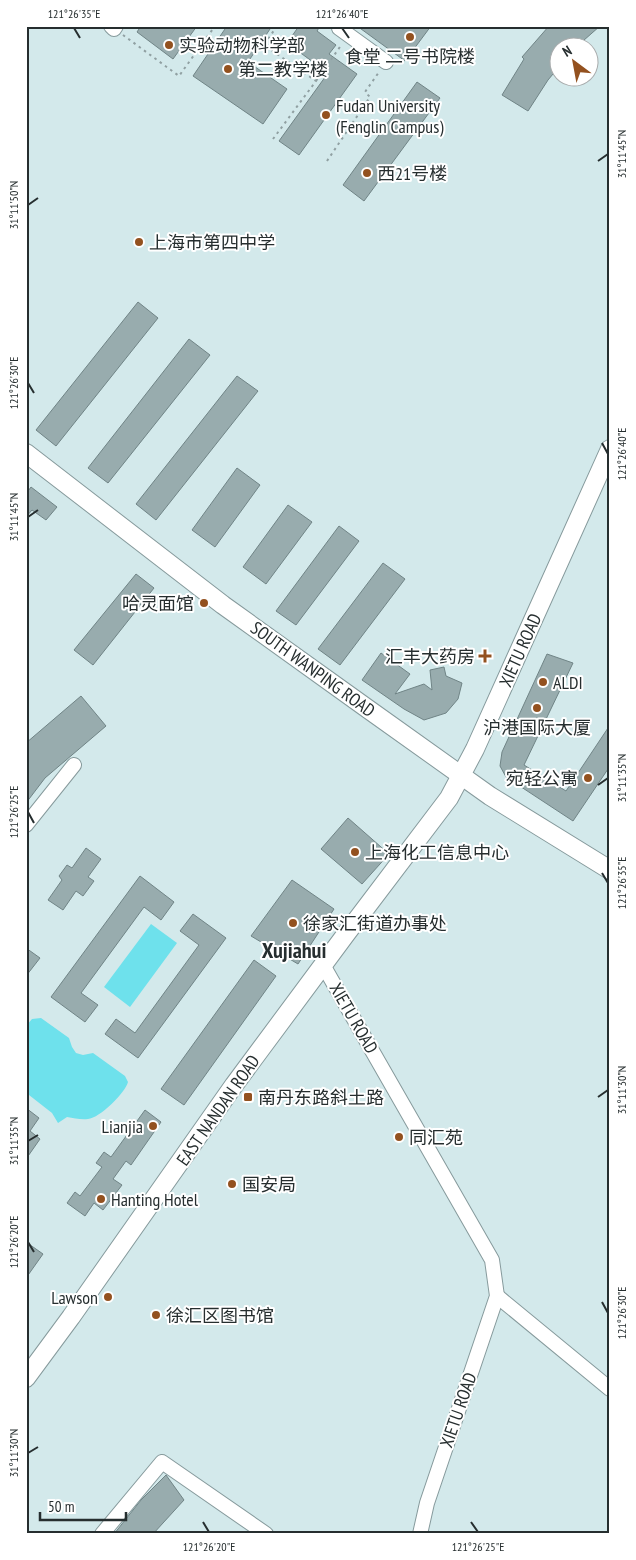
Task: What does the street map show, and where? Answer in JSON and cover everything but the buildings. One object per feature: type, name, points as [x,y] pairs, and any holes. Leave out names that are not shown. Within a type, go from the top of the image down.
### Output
[{"type":"main road","name":"XIETU ROAD","points":[[323,965],[448,798],[475,750],[610,449]]},
{"type":"main road","name":"SOUTH WANPING ROAD","points":[[26,453],[223,605],[490,796],[610,870]]},
{"type":"main road","name":"EAST NANDAN ROAD","points":[[26,1378],[72,1317],[234,1085],[323,965]]},
{"type":"street","points":[[344,31],[386,62]]},
{"type":"street","points":[[26,825],[74,765]]},
{"type":"street","name":"XIETU ROAD","points":[[323,965],[492,1260],[497,1296],[427,1503],[420,1534]]},
{"type":"street","points":[[497,1296],[610,1390]]},
{"type":"street","points":[[102,1534],[162,1462],[266,1534]]},
{"type":"path","points":[[113,27],[179,76],[215,26]]},
{"type":"path","points":[[277,26],[264,45],[316,81]]},
{"type":"path","points":[[273,139],[316,81],[344,31]]},
{"type":"path","points":[[327,161],[370,97],[365,92],[386,62]]},
{"type":"shaded area","points":[[151,924],[177,943],[130,1007],[104,987]]},
{"type":"shaded area","points":[[41,1018],[69,1038],[76,1053],[83,1055],[93,1053],[125,1076],[128,1082],[126,1087],[111,1104],[93,1118],[67,1117],[58,1123],[52,1113],[29,1095],[26,1095],[26,1026],[32,1019]]},
{"type":"place","name":"食堂 二号书院楼","points":[[410,37]]},
{"type":"place","name":"实验动物科学部","points":[[169,45]]},
{"type":"place","name":"第二教学楼","points":[[228,69]]},
{"type":"place","name":"Fudan University (Fenglin Campus)","points":[[326,115]]},
{"type":"place","name":"西21号楼","points":[[367,173]]},
{"type":"place","name":"上海市第四中学","points":[[139,242]]},
{"type":"place","name":"哈灵面馆","points":[[204,603]]},
{"type":"place","name":"汇丰大药房","points":[[485,656]]},
{"type":"place","name":"ALDI","points":[[543,682]]},
{"type":"place","name":"沪港国际大厦","points":[[537,708]]},
{"type":"place","name":"宛轻公寓","points":[[588,778]]},
{"type":"place","name":"上海化工信息中心","points":[[355,852]]},
{"type":"place","name":"徐家汇街道办事处","points":[[293,923]]},
{"type":"place","name":"南丹东路斜土路","points":[[248,1097]]},
{"type":"place","name":"Lianjia","points":[[153,1126]]},
{"type":"place","name":"同汇苑","points":[[399,1137]]},
{"type":"place","name":"国安局","points":[[232,1184]]},
{"type":"place","name":"Hanting Hotel","points":[[101,1199]]},
{"type":"place","name":"Lawson","points":[[108,1297]]},
{"type":"place","name":"徐汇区图书馆","points":[[156,1315]]},
{"type":"district","name":"Xujiahui","points":[[294,950]]}]
